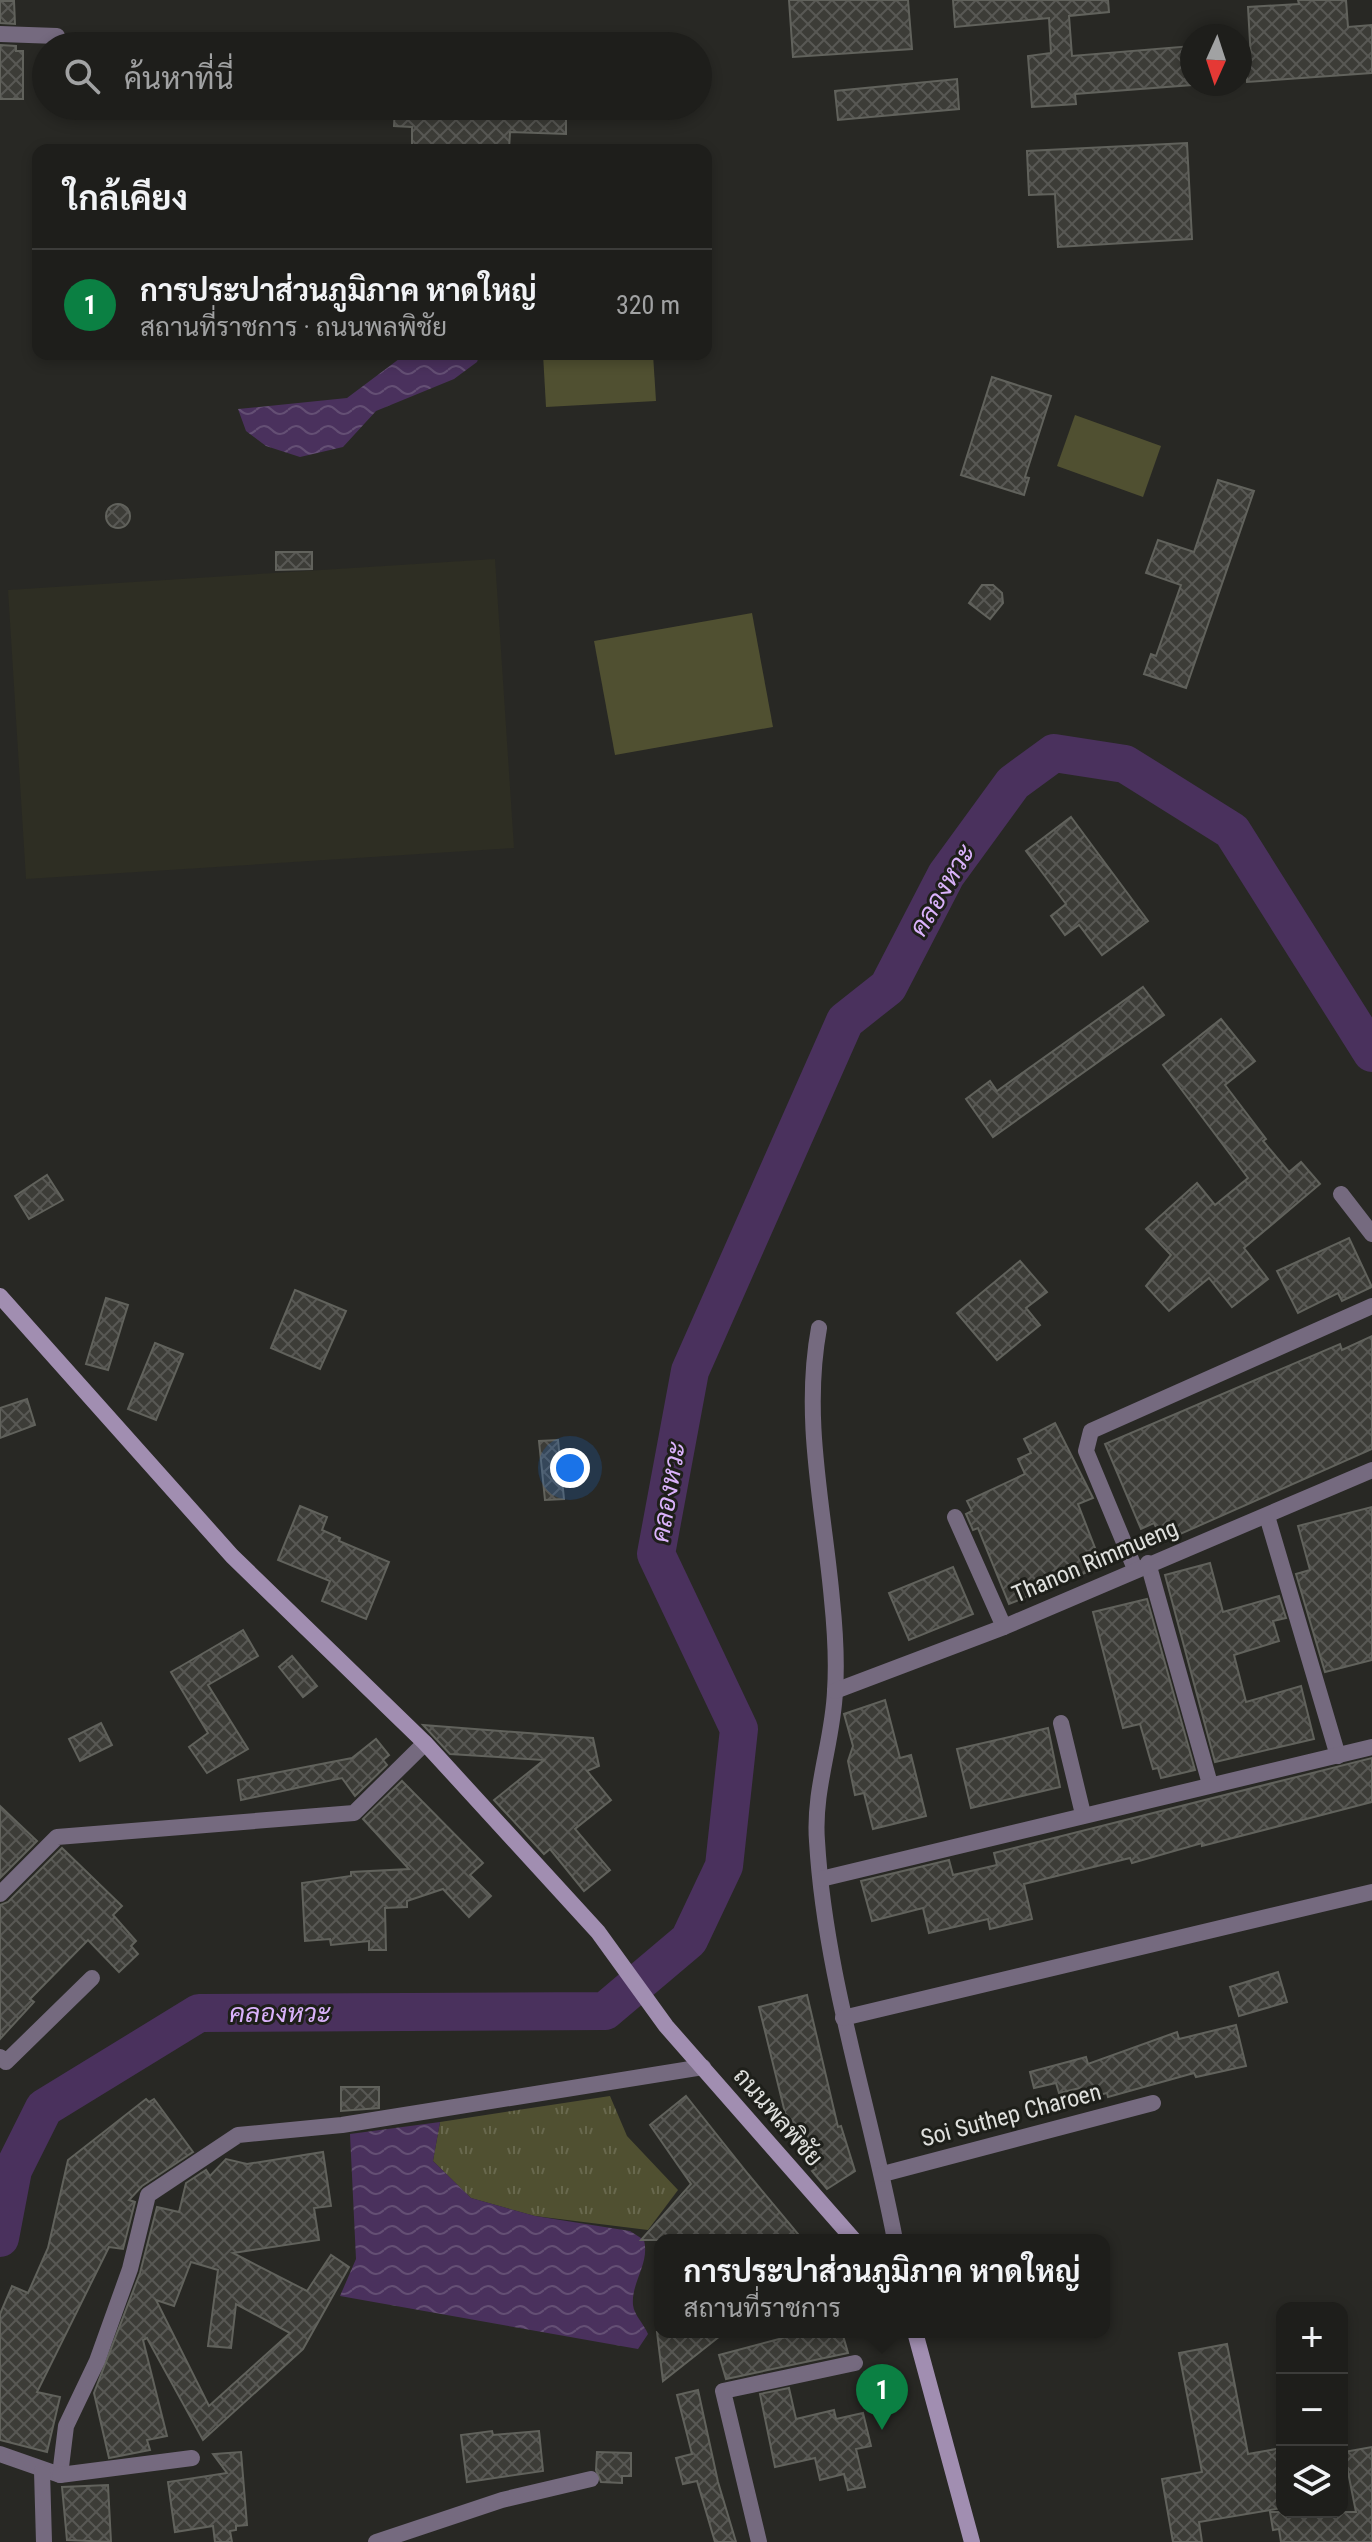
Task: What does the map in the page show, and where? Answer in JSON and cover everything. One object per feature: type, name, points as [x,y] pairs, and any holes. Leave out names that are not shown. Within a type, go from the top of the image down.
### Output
[{"type":"street","points":[[0,34],[32,35]]},
{"type":"street","points":[[1341,1194],[1372,1234]]},
{"type":"street","name":"ถนนพลพิชัย","points":[[0,1296],[232,1556],[425,1743],[598,1932],[666,2026],[849,2234]]},
{"type":"street","points":[[1210,1784],[1142,1566],[1086,1451],[1091,1431],[1372,1306]]},
{"type":"street","points":[[819,1328],[814,1353],[812,1449],[832,1598],[835,1691],[817,1805],[821,1879],[843,2018],[883,2174],[894,2234]]},
{"type":"street","name":"Thanon Rimmueng","points":[[835,1691],[1004,1627],[1372,1470]]},
{"type":"street","points":[[1267,1516],[1338,1756]]},
{"type":"street","points":[[955,1517],[1004,1627]]},
{"type":"street","points":[[1061,1723],[1083,1814]]},
{"type":"street","points":[[0,1894],[57,1837],[354,1813],[425,1743]]},
{"type":"street","points":[[821,1879],[1372,1747]]},
{"type":"street","points":[[843,2018],[1372,1892]]},
{"type":"street","points":[[0,2057],[6,2062],[92,1978]]},
{"type":"street","points":[[60,2475],[66,2426],[97,2361],[120,2295],[148,2195],[238,2135],[355,2123],[703,2067]]},
{"type":"street","name":"Soi Suthep Charoen","points":[[883,2174],[1153,2103]]},
{"type":"street","points":[[917,2338],[972,2542]]},
{"type":"street","points":[[759,2542],[723,2391],[855,2363]]},
{"type":"street","points":[[0,2454],[60,2475],[192,2458]]},
{"type":"street","points":[[42,2471],[44,2542]]},
{"type":"street","points":[[376,2542],[502,2500],[591,2479]]},
{"type":"shaded area","points":[[495,559],[514,848],[26,879],[8,590]]},
{"type":"green space","points":[[543,360],[653,360],[656,401],[546,407]]},
{"type":"green space","points":[[1075,415],[1161,446],[1143,497],[1057,466]]},
{"type":"green space","points":[[752,613],[773,727],[615,755],[594,641]]},
{"type":"green space","points":[[610,2096],[627,2136],[678,2190],[648,2230],[535,2216],[471,2198],[433,2161],[440,2122]]},
{"type":"water","points":[[398,360],[478,360],[454,379],[376,411],[343,447],[300,457],[266,446],[246,431],[238,409],[347,398]]},
{"type":"water","points":[[440,2122],[433,2161],[471,2198],[535,2216],[630,2231],[644,2240],[645,2257],[633,2305],[648,2334],[638,2349],[340,2296],[356,2259],[350,2134]]},
{"type":"building","points":[[789,0],[908,0],[912,49],[793,57]]},
{"type":"building","points":[[953,0],[1108,0],[1109,12],[1069,16],[1072,56],[1180,47],[1180,86],[1075,94],[1076,104],[1032,107],[1028,56],[1051,53],[1049,18],[955,27]]},
{"type":"building","points":[[1298,0],[1346,0],[1348,27],[1372,25],[1372,73],[1252,82],[1252,24],[1249,24],[1248,7],[1299,4]]},
{"type":"building","points":[[0,1],[14,1],[15,24],[0,23]]},
{"type":"building","points":[[0,45],[16,46],[16,51],[23,51],[23,99],[0,99]]},
{"type":"building","points":[[957,79],[959,109],[838,120],[835,91]]},
{"type":"building","points":[[394,120],[566,120],[566,134],[510,132],[509,144],[412,144],[412,127],[394,126]]},
{"type":"building","points":[[1187,143],[1192,239],[1058,247],[1055,194],[1029,195],[1027,151]]},
{"type":"building","points":[[992,377],[1051,396],[1025,477],[1029,478],[1024,495],[961,475]]},
{"type":"building","points":[[1218,480],[1254,491],[1186,688],[1144,674],[1151,654],[1156,656],[1181,585],[1146,573],[1158,540],[1194,552]]},
{"type":"building","points":[[118,504],[127,507],[130,516],[127,525],[118,528],[109,525],[106,516],[109,507]]},
{"type":"building","points":[[276,552],[312,552],[312,569],[276,570]]},
{"type":"building","points":[[982,585],[993,585],[1002,593],[1003,603],[990,619],[969,603]]},
{"type":"building","points":[[1071,817],[1148,921],[1102,955],[1079,925],[1065,935],[1051,916],[1066,904],[1026,851]]},
{"type":"building","points":[[1143,987],[1164,1015],[993,1137],[966,1099],[990,1081],[997,1091]]},
{"type":"building","points":[[1221,1019],[1255,1061],[1225,1085],[1266,1139],[1263,1141],[1289,1172],[1301,1162],[1320,1184],[1244,1248],[1268,1279],[1232,1307],[1209,1278],[1169,1311],[1146,1286],[1171,1255],[1146,1229],[1197,1183],[1215,1205],[1248,1178],[1163,1065]]},
{"type":"building","points":[[47,1175],[63,1200],[29,1219],[15,1196]]},
{"type":"building","points":[[1349,1238],[1372,1287],[1342,1301],[1338,1293],[1298,1313],[1277,1271]]},
{"type":"building","points":[[1020,1261],[1047,1292],[1026,1308],[1040,1325],[997,1360],[957,1313]]},
{"type":"building","points":[[295,1290],[346,1311],[320,1369],[271,1348]]},
{"type":"building","points":[[106,1298],[128,1305],[108,1370],[86,1364]]},
{"type":"building","points":[[1372,1336],[1372,1449],[1178,1535],[1176,1530],[1160,1536],[1154,1523],[1141,1529],[1105,1444],[1340,1344],[1342,1350]]},
{"type":"building","points":[[155,1343],[183,1354],[156,1420],[128,1409]]},
{"type":"building","points":[[27,1399],[35,1425],[0,1438],[0,1408]]},
{"type":"building","points":[[1055,1423],[1093,1498],[1078,1504],[1102,1566],[1009,1604],[978,1528],[973,1530],[966,1514],[972,1511],[967,1501],[1025,1474],[1018,1459],[1031,1453],[1024,1439]]},
{"type":"building","points":[[558,1440],[564,1499],[545,1500],[539,1441]]},
{"type":"building","points":[[300,1506],[327,1517],[322,1530],[340,1538],[339,1541],[389,1562],[366,1619],[322,1601],[330,1581],[278,1560]]},
{"type":"building","points":[[1372,1507],[1372,1660],[1325,1672],[1296,1574],[1310,1570],[1298,1526]]},
{"type":"building","points":[[1210,1563],[1223,1612],[1279,1596],[1286,1618],[1273,1621],[1279,1641],[1234,1655],[1246,1702],[1301,1686],[1314,1739],[1215,1762],[1165,1575]]},
{"type":"building","points":[[953,1567],[973,1614],[909,1640],[889,1593]]},
{"type":"building","points":[[1147,1599],[1195,1770],[1161,1778],[1158,1768],[1153,1769],[1140,1724],[1123,1728],[1093,1612]]},
{"type":"building","points":[[243,1630],[258,1656],[208,1685],[248,1749],[207,1773],[189,1747],[208,1733],[171,1672]]},
{"type":"building","points":[[292,1656],[317,1686],[303,1697],[279,1667]]},
{"type":"building","points":[[885,1700],[900,1758],[911,1755],[926,1816],[873,1829],[864,1793],[855,1795],[848,1761],[853,1746],[844,1714]]},
{"type":"building","points":[[101,1723],[112,1745],[80,1761],[69,1739]]},
{"type":"building","points":[[423,1725],[593,1738],[599,1766],[587,1771],[611,1800],[575,1829],[610,1870],[584,1891],[550,1849],[544,1854],[494,1800],[544,1760],[450,1754]]},
{"type":"building","points":[[1048,1728],[1060,1787],[971,1808],[957,1749]]},
{"type":"building","points":[[376,1739],[389,1755],[383,1760],[387,1765],[355,1796],[342,1778],[241,1800],[238,1780],[352,1758]]},
{"type":"building","points":[[1372,1758],[1372,1802],[1132,1863],[1130,1858],[1024,1884],[1032,1919],[990,1929],[988,1919],[929,1933],[923,1908],[872,1921],[861,1881],[949,1860],[953,1875],[997,1865],[994,1853]]},
{"type":"building","points":[[402,1781],[483,1863],[470,1875],[491,1896],[469,1917],[443,1889],[407,1901],[407,1907],[385,1908],[386,1950],[369,1950],[369,1941],[331,1945],[330,1939],[305,1941],[302,1883],[351,1876],[351,1872],[409,1869],[363,1819]]},
{"type":"building","points":[[0,1806],[37,1841],[0,1878]]},
{"type":"building","points":[[62,1848],[122,1906],[113,1915],[136,1941],[131,1946],[138,1954],[119,1972],[88,1940],[30,1999],[34,2002],[0,2039],[0,1905],[8,1902]]},
{"type":"building","points":[[1278,1972],[1287,2002],[1239,2016],[1230,1987]]},
{"type":"building","points":[[807,1995],[838,2127],[841,2126],[855,2171],[827,2189],[812,2171],[816,2169],[804,2133],[791,2137],[759,2007]]},
{"type":"building","points":[[1236,2025],[1246,2066],[1196,2077],[1194,2073],[1108,2097],[1107,2093],[1083,2099],[1080,2088],[1059,2093],[1056,2083],[1034,2088],[1030,2072],[1086,2057],[1088,2064],[1177,2032],[1179,2039]]},
{"type":"building","points":[[341,2087],[379,2087],[379,2108],[341,2111]]},
{"type":"building","points":[[686,2096],[798,2234],[654,2234],[654,2240],[641,2240],[691,2184],[650,2125]]},
{"type":"building","points":[[146,2099],[149,2102],[154,2099],[193,2152],[142,2186],[129,2200],[135,2202],[123,2249],[109,2247],[37,2392],[60,2397],[47,2452],[0,2440],[0,2314],[12,2286],[28,2293],[48,2248],[68,2160]]},
{"type":"building","points":[[323,2152],[331,2206],[314,2208],[319,2240],[233,2253],[307,2291],[331,2255],[349,2267],[303,2349],[203,2440],[147,2338],[143,2340],[167,2436],[147,2440],[150,2450],[109,2458],[94,2393],[140,2273],[157,2207],[179,2212],[186,2183],[206,2170],[210,2176],[226,2159],[247,2164]],"holes":[[[191,2262],[218,2270],[208,2346],[231,2348],[236,2304],[290,2333],[209,2406],[156,2300],[174,2306]]]},
{"type":"building","points":[[658,2338],[717,2338],[663,2381]]},
{"type":"building","points":[[783,2338],[844,2338],[848,2353],[726,2379],[719,2355]]},
{"type":"building","points":[[1227,2344],[1248,2454],[1276,2449],[1276,2509],[1199,2522],[1202,2542],[1173,2542],[1162,2479],[1202,2472],[1179,2353]]},
{"type":"building","points":[[789,2388],[796,2419],[834,2410],[836,2419],[863,2413],[871,2446],[856,2449],[865,2487],[848,2490],[844,2474],[820,2480],[815,2458],[775,2467],[760,2394]]},
{"type":"building","points":[[698,2390],[718,2482],[736,2542],[715,2542],[697,2481],[683,2484],[676,2458],[692,2454],[677,2395]]},
{"type":"building","points":[[492,2431],[493,2435],[539,2431],[543,2471],[467,2482],[461,2435]]},
{"type":"building","points":[[1372,2447],[1372,2542],[1281,2542],[1279,2529],[1273,2530],[1270,2512],[1276,2512],[1276,2518],[1348,2518],[1348,2512],[1356,2512],[1348,2472],[1348,2451]]},
{"type":"building","points":[[241,2452],[247,2525],[236,2526],[236,2530],[230,2531],[232,2542],[215,2542],[213,2526],[175,2532],[168,2482],[227,2473],[213,2454]]},
{"type":"building","points":[[597,2452],[631,2453],[631,2476],[622,2476],[622,2483],[601,2482],[596,2470]]},
{"type":"building","points":[[108,2485],[111,2542],[67,2540],[62,2487]]},
{"type":"waterway","name":"คลองหวะ","points":[[0,2238],[13,2170],[44,2108],[199,2013],[605,2011],[689,1940],[724,1866],[739,1729],[656,1554],[690,1371],[845,1021],[888,987],[946,875],[1013,783],[1054,753],[1125,764],[1232,831],[1372,1053]]},
{"type":"place","name":"การประปาส่วนภูมิภาค หาดใหญ่","points":[[882,2430]]}]
